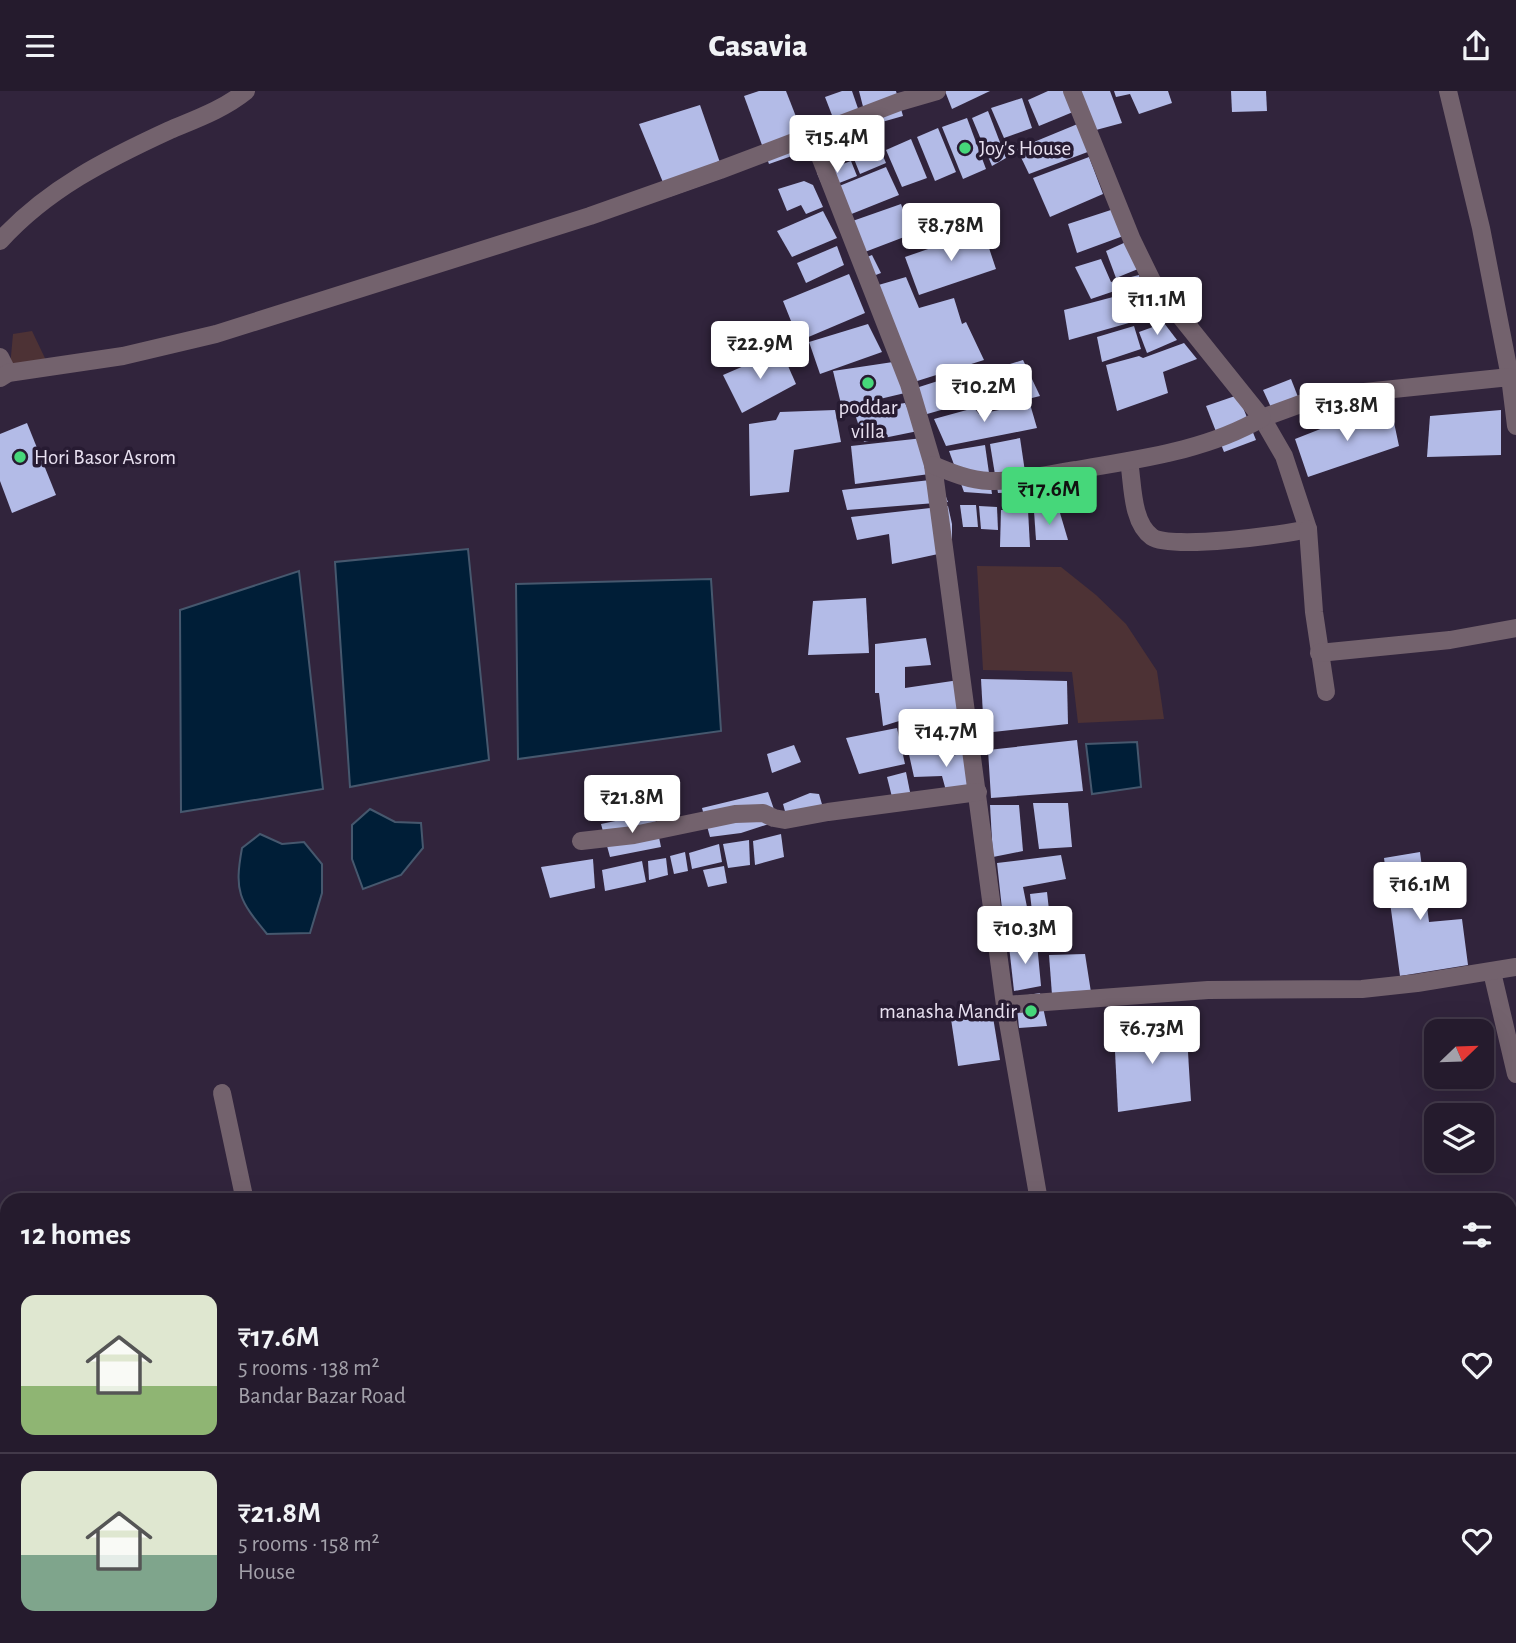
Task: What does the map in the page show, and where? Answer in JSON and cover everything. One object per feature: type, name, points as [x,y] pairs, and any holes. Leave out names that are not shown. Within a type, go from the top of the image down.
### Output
[{"type":"street","points":[[0,241],[29,211],[60,188],[158,136],[236,100],[246,91]]},
{"type":"street","points":[[3,369],[123,356],[216,334],[590,216],[812,136],[898,97],[937,91]]},
{"type":"street","points":[[1072,91],[1132,240],[1153,281],[1262,418],[1284,456],[1308,529],[1314,612],[1326,692]]},
{"type":"street","points":[[1448,91],[1513,377],[1516,426]]},
{"type":"street","points":[[812,136],[909,384],[933,465],[1005,1005],[1038,1193]]},
{"type":"street","points":[[933,465],[963,478],[992,481],[1035,477],[1170,453],[1242,430],[1262,418],[1306,402],[1345,394],[1513,377]]},
{"type":"street","points":[[1129,461],[1136,507],[1142,524],[1153,538],[1173,543],[1284,534],[1308,529]]},
{"type":"street","points":[[1319,653],[1450,640],[1516,628]]},
{"type":"street","points":[[581,841],[634,835],[735,814],[763,813],[785,820],[828,811],[978,792]]},
{"type":"street","points":[[1005,1005],[1208,990],[1362,989],[1516,967]]},
{"type":"street","points":[[1492,972],[1516,1074]]},
{"type":"street","points":[[222,1093],[243,1193]]},
{"type":"shaded area","points":[[32,331],[53,375],[9,378],[13,334]]},
{"type":"shaded area","points":[[977,566],[1061,567],[1096,595],[1126,624],[1157,671],[1164,719],[1078,723],[1072,672],[983,670]]},
{"type":"water","points":[[468,549],[489,760],[350,787],[335,562]]},
{"type":"water","points":[[299,571],[323,789],[181,812],[180,610]]},
{"type":"water","points":[[711,579],[721,731],[518,759],[516,584]]},
{"type":"water","points":[[1137,742],[1141,787],[1092,794],[1086,744]]},
{"type":"water","points":[[370,809],[395,822],[421,823],[423,848],[401,875],[363,889],[352,859],[352,825]]},
{"type":"water","points":[[260,834],[282,844],[304,842],[322,864],[322,893],[310,933],[267,934],[245,903],[239,886],[242,848]]},
{"type":"building","points":[[759,91],[786,91],[809,150],[769,164],[744,96]]},
{"type":"building","points":[[842,91],[852,91],[864,126],[840,136],[825,97]]},
{"type":"building","points":[[859,91],[896,91],[903,116],[868,126]]},
{"type":"building","points":[[945,91],[990,91],[952,109]]},
{"type":"building","points":[[1048,91],[1064,91],[1073,112],[1039,126],[1028,100]]},
{"type":"building","points":[[1080,91],[1110,91],[1122,123],[1096,130]]},
{"type":"building","points":[[1114,91],[1168,91],[1172,103],[1139,114],[1130,94],[1116,97]]},
{"type":"building","points":[[1231,91],[1266,91],[1267,111],[1232,112]]},
{"type":"building","points":[[1022,98],[1032,128],[1004,138],[991,108]]},
{"type":"building","points":[[700,105],[725,177],[669,197],[639,124]]},
{"type":"building","points":[[988,111],[1006,158],[992,166],[972,118]]},
{"type":"building","name":"Joy's House","points":[[967,118],[986,169],[963,179],[942,127]]},
{"type":"building","points":[[1080,123],[1093,150],[1029,174],[1017,149]]},
{"type":"building","points":[[938,128],[956,172],[935,181],[917,137]]},
{"type":"building","points":[[911,139],[927,178],[902,187],[886,150]]},
{"type":"building","points":[[880,149],[886,163],[860,174],[854,159]]},
{"type":"building","points":[[1089,157],[1103,194],[1050,217],[1033,178]]},
{"type":"building","points":[[851,161],[857,176],[824,189],[817,173]]},
{"type":"building","points":[[886,167],[899,195],[839,219],[827,191]]},
{"type":"building","points":[[804,181],[813,185],[823,207],[806,214],[801,205],[787,211],[778,189]]},
{"type":"building","points":[[901,204],[912,234],[857,255],[844,224]]},
{"type":"building","points":[[1117,208],[1126,235],[1077,253],[1068,224]]},
{"type":"building","points":[[823,211],[837,238],[792,257],[777,231]]},
{"type":"building","points":[[983,230],[996,269],[919,295],[905,257]]},
{"type":"building","points":[[1126,242],[1138,269],[1116,278],[1106,251]]},
{"type":"building","points":[[837,246],[844,265],[806,283],[797,263]]},
{"type":"building","points":[[872,255],[881,273],[865,279],[857,261]]},
{"type":"building","points":[[1101,259],[1111,282],[1139,275],[1141,282],[1091,299],[1075,267]]},
{"type":"building","points":[[849,274],[865,313],[799,341],[783,301]]},
{"type":"building","points":[[906,277],[919,308],[954,298],[962,324],[966,322],[984,360],[914,382],[875,286]]},
{"type":"building","points":[[1147,288],[1157,315],[1069,340],[1064,310]]},
{"type":"building","points":[[1164,323],[1177,340],[1147,353],[1139,332]]},
{"type":"building","points":[[868,324],[882,352],[820,374],[809,342]]},
{"type":"building","points":[[1134,326],[1141,349],[1102,362],[1097,337]]},
{"type":"building","points":[[1184,343],[1197,359],[1163,372],[1168,393],[1117,411],[1106,365],[1139,356],[1143,358]]},
{"type":"building","points":[[781,350],[796,384],[742,413],[723,375]]},
{"type":"building","points":[[1023,360],[1040,396],[1004,405],[994,369]]},
{"type":"building","name":"poddar villa","points":[[893,362],[905,393],[842,408],[833,371]]},
{"type":"building","points":[[991,364],[998,394],[927,414],[916,388]]},
{"type":"building","points":[[1291,379],[1302,407],[1276,418],[1263,390]]},
{"type":"building","points":[[1238,395],[1256,440],[1224,452],[1206,406]]},
{"type":"building","points":[[905,403],[918,431],[864,442],[854,411]]},
{"type":"building","points":[[1030,404],[1037,428],[946,446],[934,419],[974,408],[979,414]]},
{"type":"building","points":[[835,410],[841,442],[794,450],[789,492],[750,496],[749,424],[776,420],[780,412]]},
{"type":"building","points":[[1501,410],[1501,455],[1427,457],[1430,416]]},
{"type":"building","points":[[1392,413],[1399,446],[1308,477],[1295,439],[1351,417],[1368,418]]},
{"type":"building","name":"Hori Basor Asrom","points":[[27,423],[56,495],[12,513],[0,481],[0,434]]},
{"type":"building","points":[[923,438],[937,473],[855,484],[851,446]]},
{"type":"building","points":[[1020,438],[1028,492],[998,493],[990,444]]},
{"type":"building","points":[[985,445],[992,494],[964,492],[949,451]]},
{"type":"building","points":[[939,479],[948,502],[847,510],[842,490]]},
{"type":"building","points":[[960,505],[976,505],[978,527],[963,527]]},
{"type":"building","points":[[948,506],[952,524],[952,551],[892,564],[889,534],[857,540],[851,517]]},
{"type":"building","points":[[979,506],[997,507],[998,530],[981,529]]},
{"type":"building","points":[[1001,510],[1028,510],[1030,547],[1000,547]]},
{"type":"building","points":[[1034,511],[1060,513],[1068,540],[1036,540]]},
{"type":"building","points":[[866,598],[869,653],[808,655],[813,601]]},
{"type":"building","points":[[926,638],[931,665],[905,667],[905,688],[959,680],[968,737],[914,743],[912,717],[883,726],[879,693],[875,693],[875,644]]},
{"type":"building","points":[[981,679],[1067,681],[1068,724],[984,733]]},
{"type":"building","points":[[897,728],[905,764],[859,774],[846,738]]},
{"type":"building","points":[[1077,740],[1083,791],[991,798],[988,750]]},
{"type":"building","points":[[948,744],[951,756],[972,752],[975,798],[948,798],[942,776],[914,777],[908,750]]},
{"type":"building","points":[[794,745],[801,762],[772,773],[767,754]]},
{"type":"building","points":[[906,772],[913,807],[895,809],[887,777]]},
{"type":"building","points":[[768,792],[778,821],[741,833],[710,837],[702,808]]},
{"type":"building","points":[[810,793],[819,794],[826,818],[786,815],[783,804]]},
{"type":"building","points":[[1033,803],[1068,803],[1072,847],[1039,849]]},
{"type":"building","points":[[990,805],[1019,805],[1023,851],[993,857]]},
{"type":"building","points":[[654,813],[661,847],[610,857],[601,824]]},
{"type":"building","points":[[781,834],[784,857],[755,865],[753,841]]},
{"type":"building","points":[[749,840],[750,865],[728,868],[723,844]]},
{"type":"building","points":[[719,844],[722,862],[692,869],[689,853]]},
{"type":"building","points":[[685,852],[688,871],[674,874],[670,856]]},
{"type":"building","points":[[1420,852],[1429,922],[1462,919],[1468,965],[1400,976],[1384,858]]},
{"type":"building","points":[[1061,855],[1066,879],[1023,887],[1027,907],[1002,909],[997,863]]},
{"type":"building","points":[[666,858],[668,875],[649,880],[648,861]]},
{"type":"building","points":[[593,859],[595,888],[550,898],[541,867]]},
{"type":"building","points":[[642,861],[646,882],[605,891],[602,870]]},
{"type":"building","points":[[724,866],[727,883],[708,887],[703,870]]},
{"type":"building","points":[[1047,892],[1052,937],[1005,941],[1007,913],[1019,912],[1020,928],[1034,928],[1030,894]]},
{"type":"building","points":[[1037,943],[1041,986],[1014,991],[1009,946]]},
{"type":"building","points":[[1085,954],[1093,1005],[1053,1008],[1049,955]]},
{"type":"building","name":"manasha Mandir","points":[[1040,993],[1047,1026],[1019,1028],[1016,997]]},
{"type":"building","points":[[992,1011],[1000,1060],[958,1066],[951,1019]]},
{"type":"building","points":[[1186,1020],[1191,1101],[1118,1112],[1114,1031]]},
{"type":"place","name":"Joy's House","points":[[965,148]]},
{"type":"place","name":"poddar villa","points":[[868,383]]},
{"type":"place","name":"Hori Basor Asrom","points":[[20,457]]},
{"type":"place","name":"manasha Mandir","points":[[1031,1011]]}]
